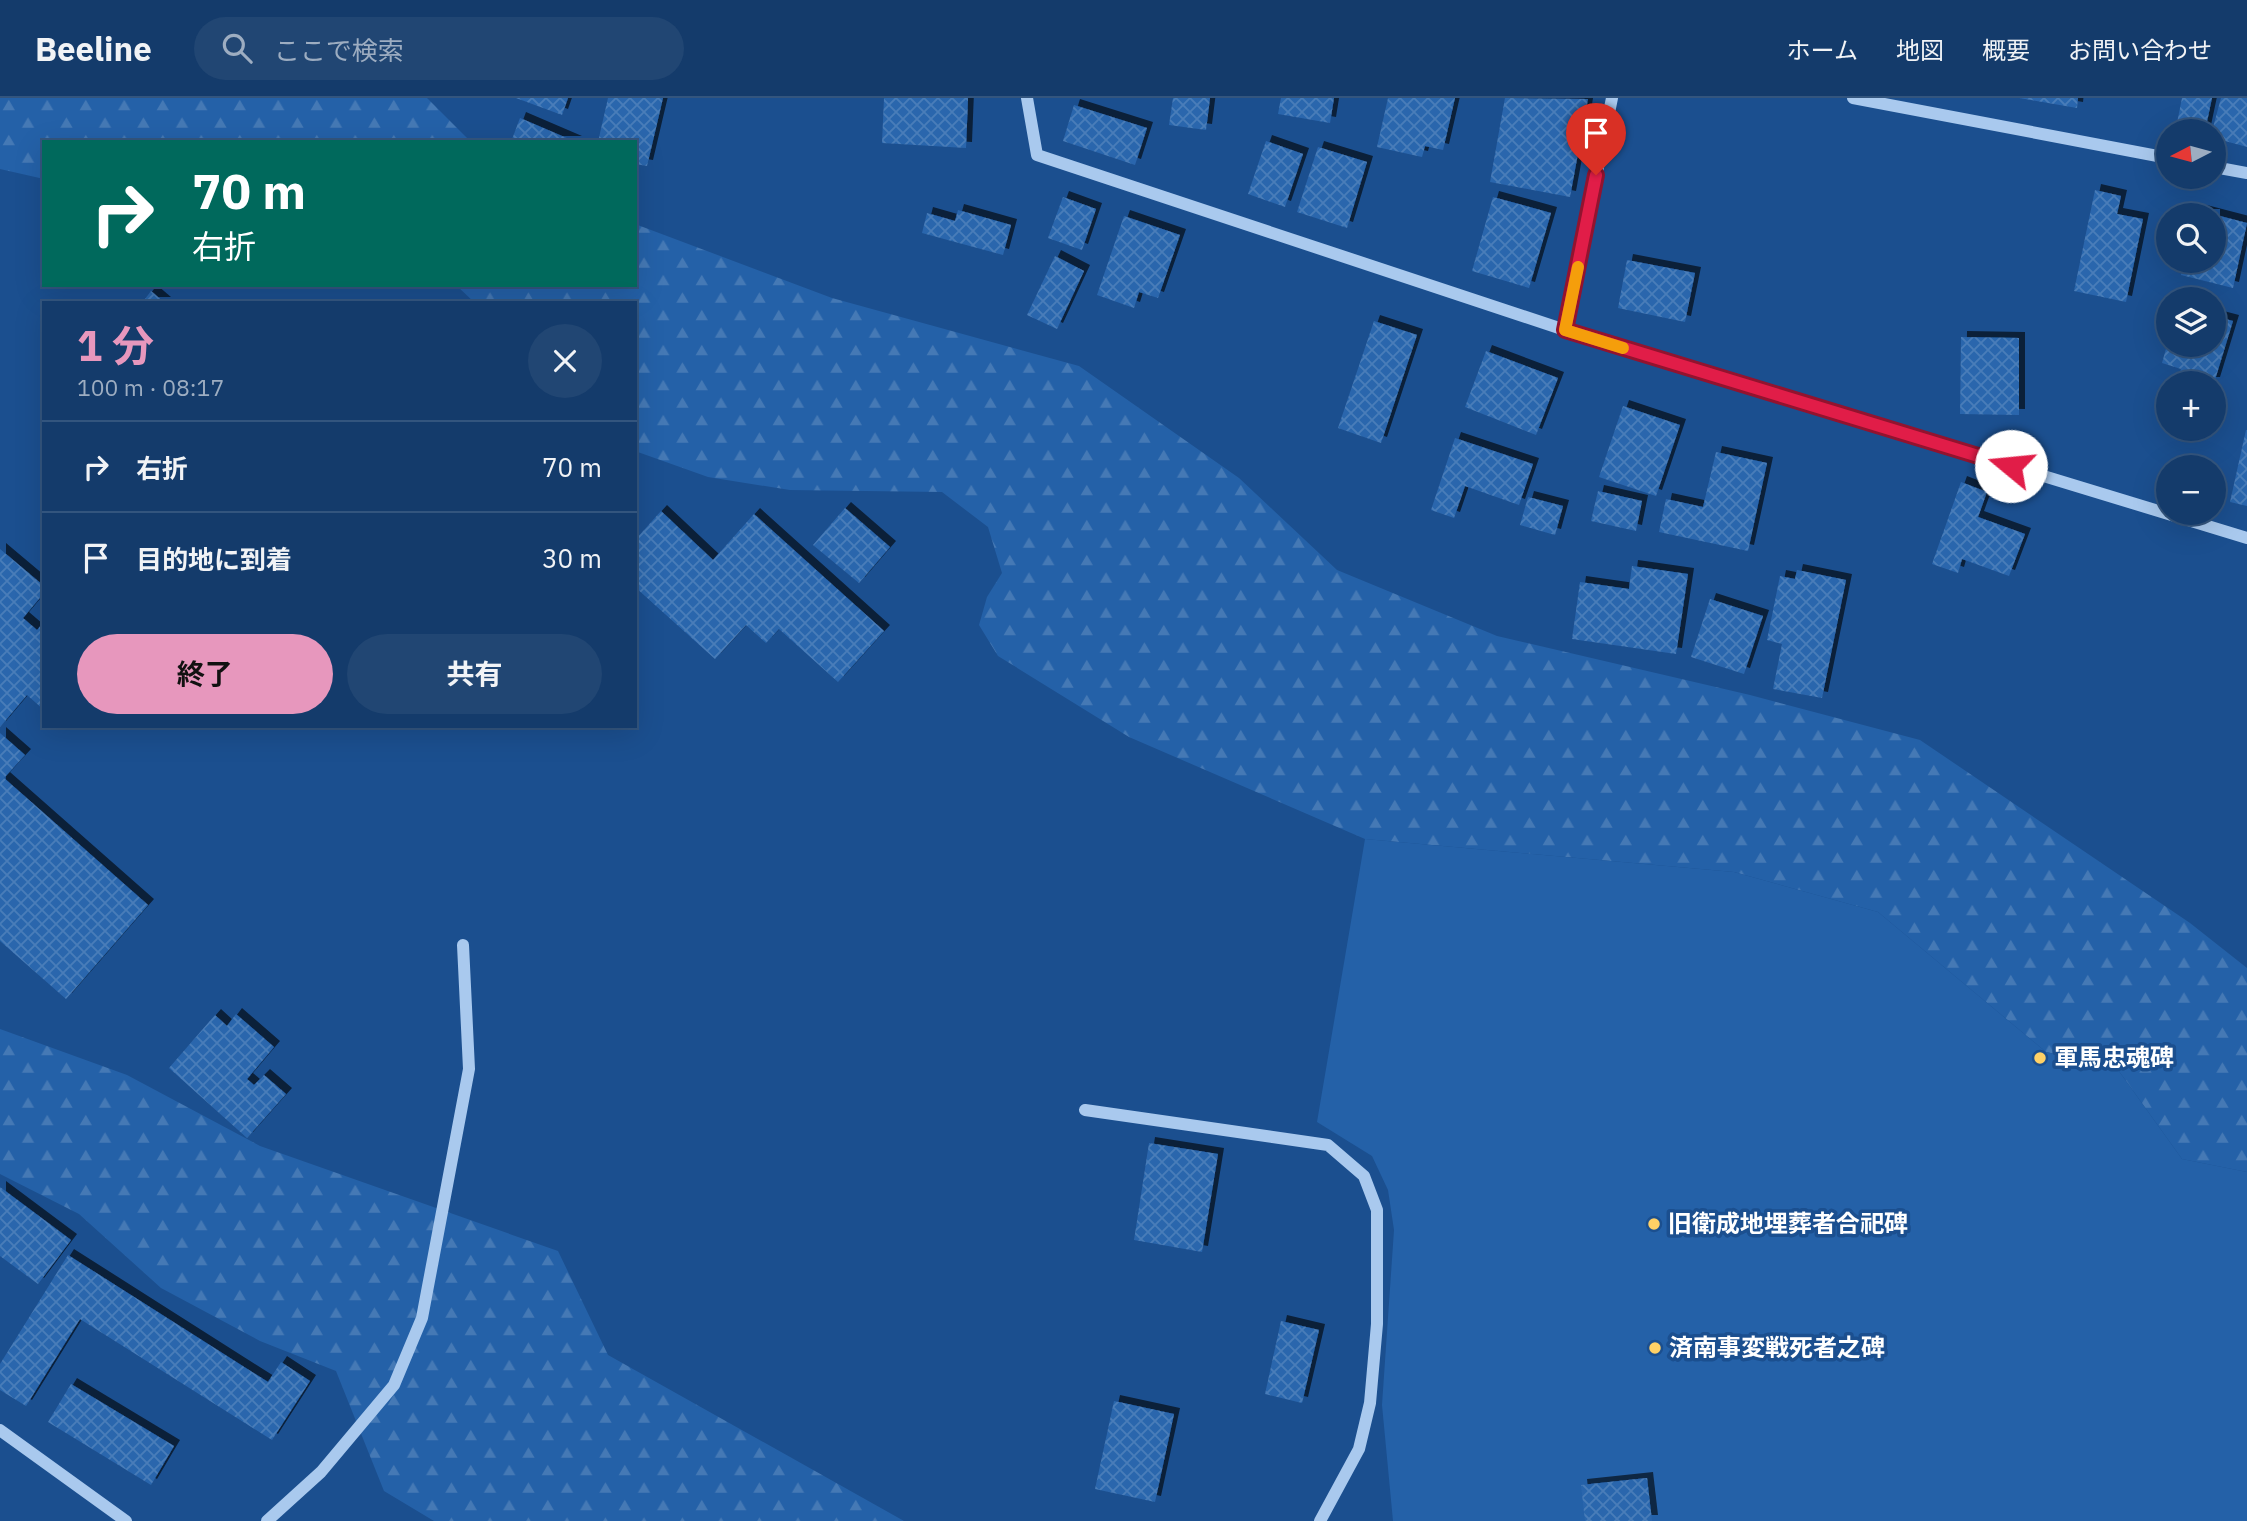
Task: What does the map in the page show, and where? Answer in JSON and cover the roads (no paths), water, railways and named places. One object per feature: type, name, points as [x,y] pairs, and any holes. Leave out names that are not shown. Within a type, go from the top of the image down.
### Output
[{"type":"street","points":[[1027,98],[1037,155],[1565,330],[2247,538]]},
{"type":"street","points":[[1565,330],[1612,98]]},
{"type":"street","points":[[1853,98],[2156,156]]},
{"type":"street","points":[[2226,169],[2247,173]]},
{"type":"street","points":[[267,1521],[321,1472],[394,1385],[422,1318],[469,1069],[463,945]]},
{"type":"street","points":[[1085,1110],[1328,1145],[1364,1176],[1377,1210],[1377,1324],[1370,1403],[1359,1449],[1320,1521]]},
{"type":"street","points":[[0,1430],[126,1521]]},
{"type":"place","name":"軍馬忠魂碑","points":[[2040,1058]]},
{"type":"place","name":"旧衛成地埋葬者合祀碑","points":[[1654,1224]]},
{"type":"place","name":"済南事変戦死者之碑","points":[[1655,1348]]}]
